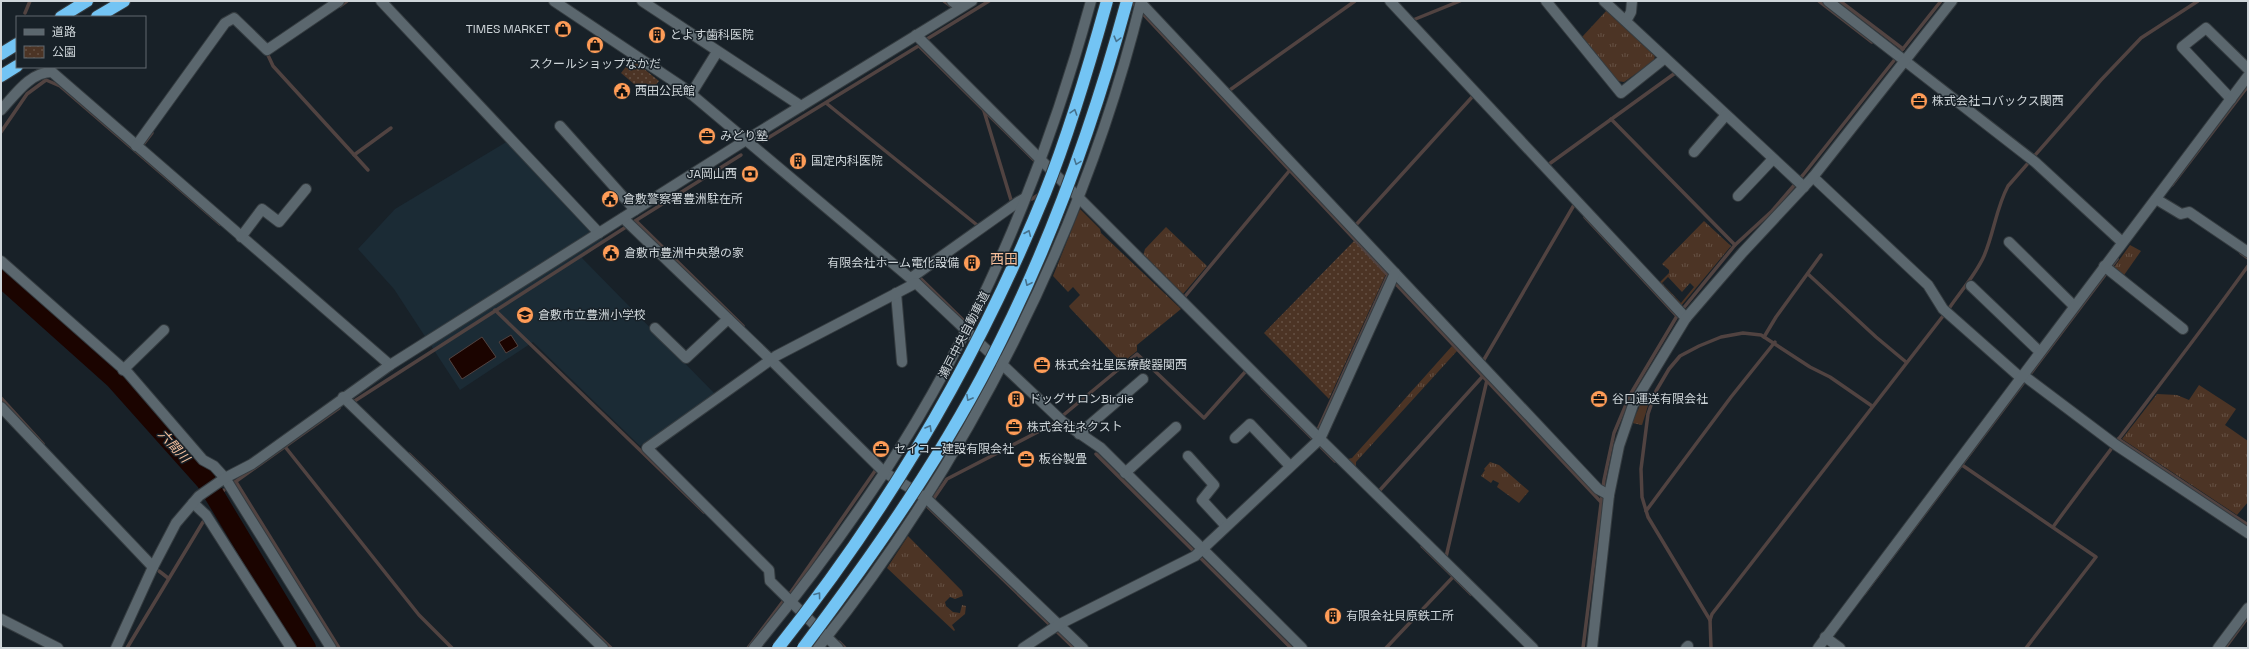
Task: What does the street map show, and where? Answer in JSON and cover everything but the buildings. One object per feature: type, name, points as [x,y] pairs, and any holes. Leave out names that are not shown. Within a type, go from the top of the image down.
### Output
[{"type":"highway","points":[[63,16],[87,1]]},
{"type":"highway","points":[[100,16],[124,1]]},
{"type":"highway","name":"瀬戸中央自動車道","points":[[778,648],[877,512],[949,394],[983,332],[1016,262],[1046,192],[1091,58],[1107,1]]},
{"type":"highway","points":[[803,648],[853,581],[897,517],[931,464],[1001,342],[1064,199],[1088,131],[1127,1]]},
{"type":"highway","points":[[1,54],[16,45]]},
{"type":"highway","points":[[1,76],[16,67]]},
{"type":"street","points":[[136,146],[225,23],[234,18],[266,50],[339,1]]},
{"type":"street","points":[[381,1],[599,233]]},
{"type":"street","points":[[554,1],[691,94],[914,280],[964,330],[1063,422],[1101,448],[1199,552],[1302,648]]},
{"type":"street","points":[[642,1],[801,106]]},
{"type":"street","points":[[952,1],[961,7]]},
{"type":"street","points":[[116,648],[153,567],[176,523],[196,499],[223,479],[252,464],[343,397],[390,366],[746,140],[972,1]]},
{"type":"street","points":[[754,648],[792,602],[884,472],[935,387],[1010,237],[1041,158],[1066,87],[1091,1]]},
{"type":"street","points":[[1390,1],[1682,314]]},
{"type":"street","points":[[1546,1],[1621,93],[1665,58]]},
{"type":"street","points":[[1604,1],[1800,183]]},
{"type":"street","points":[[1626,21],[1631,12],[1632,1]]},
{"type":"street","points":[[1828,1],[2032,159],[2122,242]]},
{"type":"street","points":[[1592,648],[1605,493],[1633,405],[1682,314],[1743,252],[1800,183],[1813,177],[1904,59],[1952,1]]},
{"type":"street","points":[[818,648],[878,570],[926,498],[1002,365],[1056,252],[1079,198],[1119,80],[1140,6],[1225,93],[1481,365],[1605,493]]},
{"type":"street","points":[[2231,99],[2182,47],[2206,28],[2248,69]]},
{"type":"street","points":[[916,35],[1183,300],[1317,439],[1533,648]]},
{"type":"street","points":[[691,94],[718,52]]},
{"type":"street","points":[[1,110],[24,85],[43,72],[52,72],[390,366]]},
{"type":"street","points":[[1818,648],[1828,639],[2025,377],[2040,352],[2074,306],[2248,76]]},
{"type":"street","points":[[1694,152],[1726,115]]},
{"type":"street","points":[[560,126],[635,210]]},
{"type":"street","points":[[1738,196],[1773,158]]},
{"type":"street","points":[[1813,177],[1928,285],[1946,312],[2025,377],[2114,443],[2248,533]]},
{"type":"street","points":[[241,237],[262,209],[279,222],[306,189]]},
{"type":"street","points":[[838,648],[770,582],[769,570],[647,448],[771,358],[896,294],[1025,198]]},
{"type":"street","points":[[2156,199],[2181,214],[2189,212],[2248,252]]},
{"type":"street","points":[[623,218],[771,358],[884,472],[926,498],[1055,627],[1083,648]]},
{"type":"street","points":[[2009,242],[2074,306]]},
{"type":"street","points":[[1,261],[124,370],[203,460],[214,466],[331,648]]},
{"type":"street","points":[[2104,266],[2183,329]]},
{"type":"street","points":[[1023,648],[1055,627],[1199,552],[1317,439],[1396,273]]},
{"type":"street","points":[[1971,286],[2040,352]]},
{"type":"street","points":[[896,294],[902,362]]},
{"type":"street","points":[[655,328],[686,358],[728,318]]},
{"type":"street","points":[[124,370],[164,330]]},
{"type":"street","points":[[1079,434],[1143,380]]},
{"type":"street","points":[[343,397],[603,648]]},
{"type":"street","points":[[1,407],[153,567]]},
{"type":"street","points":[[1235,438],[1250,424],[1290,466]]},
{"type":"street","points":[[1125,473],[1176,427]]},
{"type":"street","points":[[1188,456],[1214,485],[1202,500],[1226,526]]},
{"type":"street","points":[[196,499],[291,648]]},
{"type":"street","points":[[2218,648],[2248,608]]},
{"type":"street","points":[[1,619],[58,648]]},
{"type":"street","points":[[1828,639],[1840,648]]},
{"type":"shaded area","name":"倉敷市立豊洲小学校","points":[[508,141],[605,241],[582,258],[715,394],[640,446],[533,342],[460,390],[394,289],[358,249],[395,209]]},
{"type":"shaded area","points":[[511,335],[518,346],[506,353],[499,342]]},
{"type":"shaded area","points":[[482,337],[496,357],[462,379],[449,359]]},
{"type":"green space","points":[[1607,10],[1655,55],[1654,61],[1624,82],[1617,81],[1582,37]]},
{"type":"green space","points":[[632,59],[659,81],[647,95],[621,73]]},
{"type":"green space","points":[[1080,209],[1100,229],[1101,233],[1181,309],[1137,345],[1137,351],[1122,363],[1070,308],[1069,306],[1080,295],[1073,287],[1068,292],[1053,276]]},
{"type":"green space","points":[[1704,221],[1731,246],[1681,306],[1659,283],[1669,273],[1669,270],[1662,264]],"holes":[[[1668,277],[1682,292],[1690,283],[1694,287],[1681,303],[1662,283]]]},
{"type":"green space","points":[[1166,227],[1207,266],[1183,294],[1143,256],[1145,249]]},
{"type":"green space","points":[[1354,241],[1386,274],[1329,399],[1264,333]]},
{"type":"green space","points":[[2130,245],[2141,251],[2122,278],[2112,270]]},
{"type":"green space","points":[[1452,346],[1457,351],[1356,462],[1356,468],[1348,459],[1352,458]]},
{"type":"green space","points":[[2199,385],[2236,409],[2225,425],[2248,441],[2248,502],[2237,515],[2122,439],[2157,394],[2177,395],[2189,400]]},
{"type":"green space","points":[[1646,392],[1651,396],[1642,425],[1632,423]]},
{"type":"green space","points":[[1490,462],[1499,465],[1529,491],[1519,503],[1497,487],[1499,483],[1493,480],[1491,483],[1481,476],[1485,470],[1484,469]]},
{"type":"green space","points":[[908,536],[962,591],[963,596],[955,599],[950,597],[945,602],[946,606],[953,612],[960,613],[962,605],[966,606],[965,614],[952,625],[955,630],[954,631],[887,568]]},
{"type":"waterway","points":[[25,13],[30,1]]},
{"type":"waterway","points":[[340,6],[347,1]]},
{"type":"waterway","points":[[944,1],[951,6]]},
{"type":"waterway","points":[[927,39],[989,1]]},
{"type":"waterway","points":[[1131,1],[1389,276]]},
{"type":"waterway","points":[[1227,92],[1355,1]]},
{"type":"waterway","points":[[1413,20],[1460,1]]},
{"type":"waterway","points":[[1819,1],[1872,42]]},
{"type":"waterway","points":[[1840,1],[1903,49]]},
{"type":"waterway","points":[[1902,50],[1941,1]]},
{"type":"waterway","points":[[1711,648],[1710,620],[1712,614],[1950,307],[1977,269],[1984,256],[2008,186],[2101,80],[2141,38],[2198,1]]},
{"type":"waterway","points":[[763,141],[920,45]]},
{"type":"waterway","points":[[919,46],[1034,160]]},
{"type":"waterway","points":[[267,53],[273,66],[368,170]]},
{"type":"waterway","points":[[1583,648],[1604,480],[1614,433],[1630,395],[1677,316],[1735,245],[1772,211],[1803,175],[1896,58]]},
{"type":"waterway","points":[[1545,167],[1678,71]]},
{"type":"waterway","points":[[1,132],[27,94],[46,80],[60,86],[220,224]]},
{"type":"waterway","points":[[2172,185],[2248,86]]},
{"type":"waterway","points":[[1354,227],[1473,96]]},
{"type":"waterway","points":[[826,103],[977,225]]},
{"type":"waterway","points":[[984,111],[1011,200]]},
{"type":"waterway","points":[[1611,119],[1735,245]]},
{"type":"waterway","points":[[354,155],[391,128]]},
{"type":"waterway","points":[[142,146],[152,133]]},
{"type":"waterway","points":[[635,221],[741,155]]},
{"type":"waterway","points":[[1182,300],[1290,170]]},
{"type":"waterway","points":[[1032,199],[1041,193]]},
{"type":"waterway","points":[[1482,363],[1574,205]]},
{"type":"waterway","points":[[1585,217],[1677,316]]},
{"type":"waterway","points":[[636,221],[743,326]]},
{"type":"waterway","points":[[353,402],[626,227]]},
{"type":"waterway","points":[[2241,253],[2248,258]]},
{"type":"waterway","points":[[1764,337],[1776,317],[1821,255]]},
{"type":"waterway","points":[[1864,594],[2117,259]]},
{"type":"waterway","points":[[2053,527],[2248,266]]},
{"type":"waterway","points":[[1808,274],[1876,337],[1906,362]]},
{"type":"waterway","points":[[1316,434],[1388,275]]},
{"type":"waterway","name":"六間川","points":[[1,277],[115,379],[206,481],[306,648]]},
{"type":"waterway","points":[[919,277],[964,321]]},
{"type":"waterway","points":[[1397,285],[1601,502]]},
{"type":"waterway","points":[[495,310],[704,512]]},
{"type":"waterway","points":[[1710,620],[1648,517],[1642,497],[1641,469],[1648,414],[1656,391],[1669,369],[1680,356],[1721,337],[1743,333],[1761,335],[1810,367],[1830,377],[1872,406]]},
{"type":"waterway","points":[[1646,511],[1731,397],[1775,342]]},
{"type":"waterway","points":[[1061,417],[1137,354],[1204,418],[1246,371]]},
{"type":"waterway","points":[[1380,490],[1483,376]]},
{"type":"waterway","points":[[1446,557],[1487,380]]},
{"type":"waterway","points":[[1262,388],[1335,461]]},
{"type":"waterway","points":[[1,398],[43,444]]},
{"type":"waterway","points":[[235,482],[339,408]]},
{"type":"waterway","points":[[934,498],[947,479],[1053,424]]},
{"type":"waterway","points":[[2118,439],[2248,525]]},
{"type":"waterway","points":[[286,448],[419,615],[452,648]]},
{"type":"waterway","points":[[409,454],[611,648]]},
{"type":"waterway","points":[[1096,454],[1291,648]]},
{"type":"waterway","points":[[1962,465],[2096,557],[2026,648]]},
{"type":"waterway","points":[[789,595],[875,471]]},
{"type":"waterway","points":[[236,482],[339,648]]},
{"type":"waterway","points":[[216,496],[224,490]]},
{"type":"waterway","points":[[928,507],[1074,648]]},
{"type":"waterway","name":"六間川","points":[[218,514],[224,510]]},
{"type":"waterway","points":[[127,648],[203,522]]},
{"type":"waterway","points":[[1422,546],[1471,594]]},
{"type":"waterway","points":[[159,571],[168,578]]},
{"type":"waterway","points":[[1386,648],[1453,577]]},
{"type":"waterway","points":[[748,648],[784,600]]},
{"type":"waterway","points":[[2225,648],[2248,617]]},
{"type":"waterway","points":[[839,642],[845,648]]},
{"type":"place","name":"TIMES MARKET","points":[[563,29]]},
{"type":"place","name":"とよす歯科医院","points":[[657,35]]},
{"type":"place","name":"スクールショップなかだ","points":[[595,45]]},
{"type":"place","name":"西田公民館","points":[[622,91]]},
{"type":"place","name":"株式会社コバックス関西","points":[[1919,101]]},
{"type":"place","name":"みどり塾","points":[[707,136]]},
{"type":"place","name":"国定内科医院","points":[[798,161]]},
{"type":"place","name":"JA岡山西","points":[[750,174]]},
{"type":"place","name":"倉敷警察署豊洲駐在所","points":[[610,199]]},
{"type":"place","name":"倉敷市豊洲中央憩の家","points":[[611,253]]},
{"type":"place","name":"有限会社ホーム電化設備","points":[[972,263]]},
{"type":"place","name":"倉敷市立豊洲小学校","points":[[525,315]]},
{"type":"place","name":"株式会社星医療酸器関西","points":[[1042,365]]},
{"type":"place","name":"ドッグサロンBirdie","points":[[1016,399]]},
{"type":"place","name":"谷口運送有限会社","points":[[1599,399]]},
{"type":"place","name":"株式会社ネクスト","points":[[1014,427]]},
{"type":"place","name":"セイコー建設有限会社","points":[[881,449]]},
{"type":"place","name":"板谷製畳","points":[[1026,459]]},
{"type":"place","name":"有限会社貝原鉄工所","points":[[1333,616]]},
{"type":"district","name":"西田","points":[[1004,259]]}]
